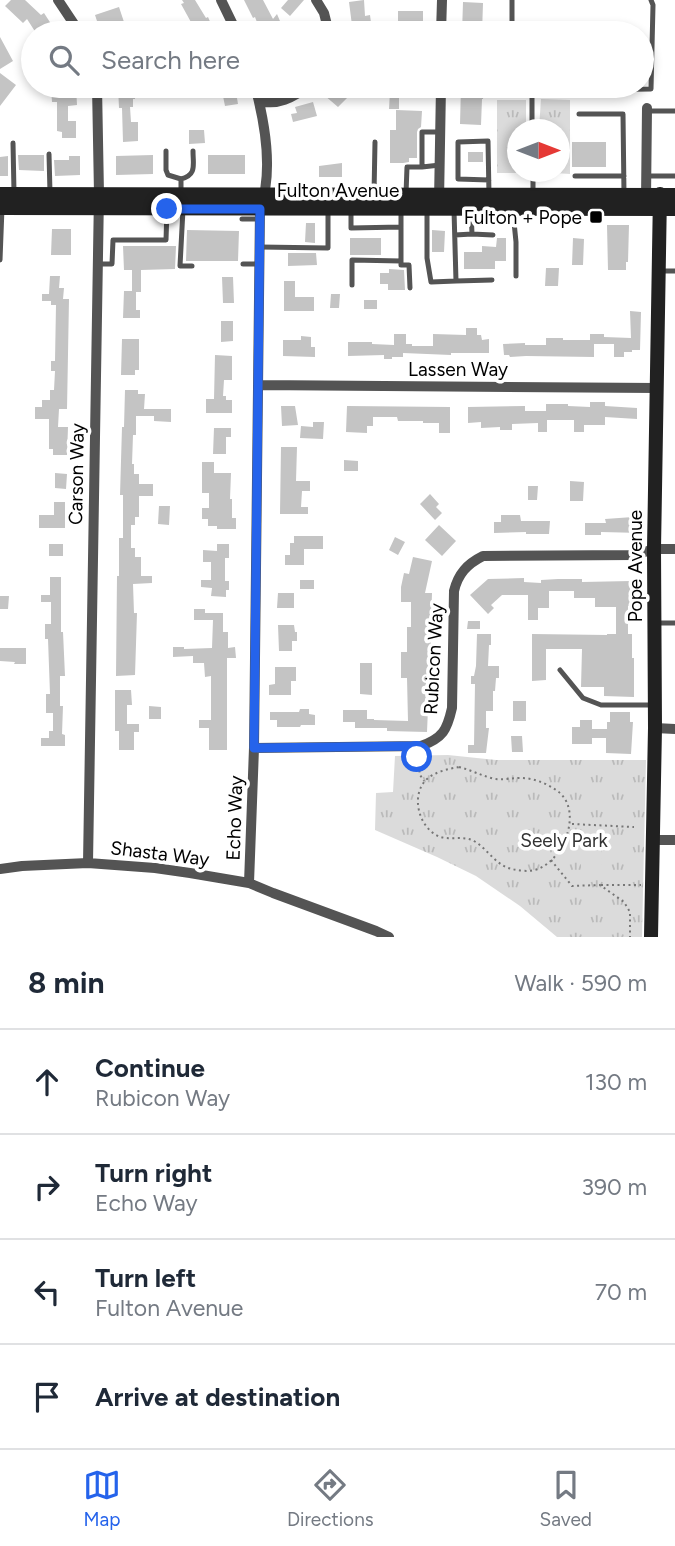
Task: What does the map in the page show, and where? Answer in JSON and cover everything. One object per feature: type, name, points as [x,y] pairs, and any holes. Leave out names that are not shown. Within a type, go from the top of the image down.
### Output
[{"type":"main road","name":"Fulton Avenue","points":[[4,201],[98,201],[182,194],[439,194],[489,187],[533,202],[661,202]]},
{"type":"main road","name":"Fulton Avenue","points":[[4,201],[50,194],[167,209],[182,194]]},
{"type":"main road","name":"Fulton Avenue","points":[[182,194],[260,214],[328,209],[513,210],[533,202],[624,194],[661,202]]},
{"type":"main road","name":"Pope Avenue","points":[[651,937],[655,728],[654,549],[661,202]]},
{"type":"street","points":[[58,0],[72,21]]},
{"type":"street","points":[[221,0],[231,21]]},
{"type":"street","points":[[316,0],[326,21]]},
{"type":"street","points":[[442,0],[442,21]]},
{"type":"street","name":"Carson Way","points":[[88,863],[98,201],[95,153],[97,98]]},
{"type":"street","points":[[259,100],[265,103],[288,98]]},
{"type":"street","points":[[440,209],[441,98]]},
{"type":"street","name":"Echo Way","points":[[249,883],[254,748],[260,214],[265,194],[267,160],[259,100]]},
{"type":"street","points":[[647,110],[647,176],[661,202]]},
{"type":"street","name":"Lassen Way","points":[[258,385],[657,388]]},
{"type":"street","name":"Rubicon Way","points":[[254,748],[416,746],[433,742],[443,734],[452,708],[454,591],[457,580],[468,565],[483,556],[635,555],[654,549],[675,549]]},
{"type":"street","points":[[655,728],[675,729]]},
{"type":"street","points":[[654,840],[675,840]]},
{"type":"street","name":"Shasta Way","points":[[0,869],[88,863],[155,868],[249,883],[389,937]]},
{"type":"lane","points":[[512,0],[512,21]]},
{"type":"lane","points":[[651,0],[653,21]]},
{"type":"lane","points":[[532,98],[532,119]]},
{"type":"lane","points":[[647,110],[675,111]]},
{"type":"lane","points":[[579,114],[623,114],[624,194]]},
{"type":"lane","points":[[422,167],[422,132],[440,132]]},
{"type":"lane","points":[[489,187],[458,179],[458,142],[488,141],[489,187],[489,210]]},
{"type":"lane","points":[[374,194],[375,142]]},
{"type":"lane","points":[[0,260],[4,201],[13,143]]},
{"type":"lane","points":[[166,151],[168,176],[182,194]]},
{"type":"lane","points":[[192,265],[180,266],[182,194],[192,173],[193,151]]},
{"type":"lane","points":[[49,154],[50,194]]},
{"type":"lane","points":[[406,194],[407,167],[440,165]]},
{"type":"lane","points":[[575,176],[624,176]]},
{"type":"lane","points":[[647,176],[675,176]]},
{"type":"lane","points":[[533,182],[533,202]]},
{"type":"lane","points":[[514,194],[516,276]]},
{"type":"lane","points":[[97,264],[112,264],[113,240],[166,240],[167,209]]},
{"type":"lane","points":[[260,247],[328,248],[328,209]]},
{"type":"lane","points":[[351,209],[351,228],[401,227]]},
{"type":"lane","points":[[401,209],[401,265],[410,265],[410,288]]},
{"type":"lane","points":[[440,209],[455,235],[456,281]]},
{"type":"lane","points":[[440,209],[427,258],[431,282],[492,280]]},
{"type":"lane","points":[[471,209],[472,234]]},
{"type":"lane","points":[[242,219],[260,214]]},
{"type":"lane","points":[[455,235],[493,235]]},
{"type":"lane","points":[[352,285],[352,260],[401,261]]},
{"type":"lane","points":[[243,264],[259,264]]},
{"type":"lane","points":[[659,271],[675,271]]},
{"type":"lane","points":[[654,623],[675,623]]},
{"type":"lane","points":[[560,670],[583,698],[601,705],[655,705]]},
{"type":"path","points":[[416,746],[420,775],[424,781]]},
{"type":"path","points":[[459,767],[499,779],[537,780],[559,791],[568,803],[571,824],[565,841],[551,860],[536,870],[508,869],[470,839],[437,836],[422,820],[418,807],[418,796],[424,781],[440,772],[459,767]]},
{"type":"path","points":[[571,824],[634,827]]},
{"type":"path","points":[[551,860],[572,886],[653,885]]},
{"type":"path","points":[[600,885],[624,902],[630,912],[630,937]]},
{"type":"green space","points":[[541,99],[570,100],[570,119],[540,119]]},
{"type":"green space","points":[[497,100],[526,100],[526,119],[507,119],[507,173],[497,173]]},
{"type":"green space","name":"Seely Park","points":[[448,755],[496,760],[646,760],[642,937],[557,937],[520,906],[476,876],[375,830],[376,793],[393,792],[395,756]]},
{"type":"green space","points":[[581,840],[601,840],[602,872],[581,872]]},
{"type":"building","points":[[11,0],[25,0],[41,15],[44,13],[49,21],[21,21],[5,6]]},
{"type":"building","points":[[182,0],[195,0],[210,21],[190,21],[181,4],[184,3]]},
{"type":"building","points":[[244,0],[263,0],[273,19],[277,14],[280,21],[256,21]]},
{"type":"building","points":[[288,0],[304,0],[290,16],[281,8]]},
{"type":"building","points":[[364,0],[365,16],[370,15],[371,21],[351,21],[349,2]]},
{"type":"building","points":[[463,2],[483,3],[482,21],[462,21]]},
{"type":"building","points":[[119,7],[124,21],[97,21],[95,15]]},
{"type":"building","points":[[398,11],[423,11],[423,21],[398,21]]},
{"type":"building","points":[[0,37],[13,61],[0,69]]},
{"type":"building","points":[[0,73],[16,85],[0,106]]},
{"type":"building","points":[[52,98],[77,98],[77,105],[68,106],[68,121],[76,121],[76,138],[62,138],[62,132],[57,131],[57,102],[52,102]]},
{"type":"building","points":[[119,98],[135,98],[133,107],[130,107],[131,122],[138,122],[138,141],[123,142],[122,108],[119,108]]},
{"type":"building","points":[[223,98],[237,98],[238,104],[225,106]]},
{"type":"building","points":[[328,98],[347,98],[338,107]]},
{"type":"building","points":[[390,98],[399,98],[399,109],[389,109]]},
{"type":"building","points":[[461,98],[483,98],[481,125],[460,124]]},
{"type":"building","points":[[313,102],[317,116],[293,122],[291,114],[297,113],[295,107]]},
{"type":"building","points":[[396,110],[422,111],[421,127],[417,132],[417,158],[409,158],[409,162],[390,163],[390,130],[396,130]]},
{"type":"building","points":[[189,130],[204,130],[205,143],[189,144]]},
{"type":"building","points":[[572,142],[606,142],[606,167],[572,167]]},
{"type":"building","points":[[468,152],[483,152],[483,162],[468,162]]},
{"type":"building","points":[[18,155],[44,155],[44,171],[19,170]]},
{"type":"building","points":[[153,155],[153,174],[116,175],[116,156]]},
{"type":"building","points":[[208,155],[245,155],[245,174],[208,174]]},
{"type":"building","points":[[8,156],[8,176],[0,176],[0,157]]},
{"type":"building","points":[[69,156],[80,156],[80,175],[55,176],[54,160],[69,160]]},
{"type":"building","points":[[342,163],[342,177],[319,177],[319,166]]},
{"type":"building","points":[[306,223],[315,223],[315,243],[305,242]]},
{"type":"building","points":[[607,225],[629,225],[626,270],[608,270]]},
{"type":"building","points":[[52,229],[71,229],[71,255],[51,255]]},
{"type":"building","points":[[187,230],[239,231],[238,261],[186,261]]},
{"type":"building","points":[[432,230],[445,231],[444,252],[432,252]]},
{"type":"building","points":[[350,238],[381,238],[381,255],[350,255]]},
{"type":"building","points":[[497,238],[506,238],[506,261],[495,261],[495,269],[464,269],[464,252],[482,252],[482,246],[496,247]]},
{"type":"building","points":[[573,238],[584,239],[583,265],[572,265]]},
{"type":"building","points":[[123,246],[176,246],[175,269],[141,270],[141,292],[136,292],[136,310],[140,310],[140,318],[123,318],[124,291],[132,291],[132,270],[124,270]]},
{"type":"building","points":[[288,253],[316,253],[317,265],[288,266]]},
{"type":"building","points":[[546,268],[559,268],[558,286],[545,286]]},
{"type":"building","points":[[389,269],[404,270],[405,290],[388,290],[388,284],[380,284],[380,273],[389,273]]},
{"type":"building","points":[[50,276],[60,276],[59,288],[64,288],[63,299],[69,299],[67,409],[59,409],[58,427],[68,427],[67,455],[53,455],[53,449],[49,449],[49,419],[35,419],[35,407],[42,407],[42,400],[50,400],[50,390],[54,390],[55,371],[51,371],[51,361],[55,361],[56,305],[51,305],[51,301],[42,301],[42,294],[49,294]]},
{"type":"building","points":[[222,277],[233,277],[234,303],[223,303]]},
{"type":"building","points":[[284,281],[295,281],[295,297],[314,297],[314,311],[284,311]]},
{"type":"building","points":[[331,294],[340,294],[339,308],[330,308]]},
{"type":"building","points":[[364,300],[377,300],[377,309],[364,309]]},
{"type":"building","points":[[630,311],[641,312],[640,350],[624,352],[624,357],[614,357],[614,344],[594,344],[594,357],[504,355],[503,344],[546,345],[546,338],[590,340],[590,334],[604,334],[604,337],[631,338]]},
{"type":"building","points":[[221,321],[233,321],[233,341],[221,342]]},
{"type":"building","points":[[466,328],[477,328],[477,335],[481,335],[482,340],[489,339],[489,353],[403,353],[403,357],[392,359],[384,359],[384,355],[348,356],[348,342],[394,345],[394,334],[406,334],[406,344],[433,346],[433,334],[466,335]]},
{"type":"building","points":[[301,336],[311,337],[315,357],[283,356],[283,340],[301,340]]},
{"type":"building","points":[[122,339],[139,339],[139,370],[135,370],[135,375],[121,375]]},
{"type":"building","points":[[215,355],[232,356],[232,380],[224,380],[223,396],[226,396],[226,400],[232,400],[232,413],[206,413],[206,399],[214,399]]},
{"type":"building","points":[[125,390],[138,390],[138,394],[145,394],[144,409],[171,409],[171,422],[154,421],[154,416],[136,416],[132,464],[134,474],[139,474],[139,484],[153,484],[153,496],[139,496],[139,517],[135,517],[135,525],[131,525],[131,548],[135,548],[135,557],[141,557],[141,576],[152,576],[152,583],[133,584],[134,613],[137,613],[135,675],[116,676],[117,576],[119,538],[123,538],[123,495],[120,495]]},
{"type":"building","points":[[590,402],[637,408],[637,419],[605,417],[605,425],[584,425],[584,432],[574,432],[574,420],[547,420],[547,432],[538,432],[538,423],[512,424],[512,430],[500,430],[500,427],[481,428],[481,422],[468,423],[468,407],[525,406],[525,411],[546,411],[546,404],[590,407]]},
{"type":"building","points":[[281,406],[295,406],[298,425],[282,426]]},
{"type":"building","points":[[347,406],[450,407],[450,433],[439,433],[439,423],[398,421],[397,417],[373,417],[373,426],[367,426],[367,433],[346,432]]},
{"type":"building","points":[[313,422],[324,422],[323,439],[300,438],[301,426],[313,427]]},
{"type":"building","points":[[214,428],[231,428],[231,437],[226,437],[226,454],[213,454]]},
{"type":"building","points":[[281,447],[297,447],[296,481],[310,481],[310,491],[302,491],[301,507],[308,507],[308,514],[280,514]]},
{"type":"building","points":[[344,460],[358,461],[358,471],[344,471]]},
{"type":"building","points":[[202,462],[214,462],[214,473],[231,473],[230,499],[232,518],[236,518],[236,529],[217,529],[217,526],[208,526],[208,519],[202,519],[202,508],[209,508],[209,493],[202,493]]},
{"type":"building","points":[[55,473],[67,474],[66,489],[55,488]]},
{"type":"building","points":[[570,481],[584,482],[583,501],[570,501]]},
{"type":"building","points":[[528,486],[538,486],[537,500],[528,500]]},
{"type":"building","points":[[430,494],[439,504],[436,507],[442,513],[435,520],[420,504]]},
{"type":"building","points":[[54,502],[65,502],[65,528],[39,528],[39,515],[54,515]]},
{"type":"building","points":[[159,506],[170,506],[169,525],[158,524]]},
{"type":"building","points":[[633,512],[642,512],[642,533],[601,532],[601,535],[585,535],[585,523],[606,523],[605,519],[633,517]]},
{"type":"building","points":[[501,515],[520,515],[521,521],[550,521],[549,534],[494,533],[494,522],[501,522]]},
{"type":"building","points":[[439,525],[456,541],[442,556],[425,540]]},
{"type":"building","points":[[294,536],[323,536],[323,549],[304,549],[304,565],[285,565],[285,555],[290,555],[290,543],[294,543]]},
{"type":"building","points":[[395,537],[405,542],[398,555],[389,550]]},
{"type":"building","points":[[49,544],[63,544],[63,556],[49,556]]},
{"type":"building","points":[[217,544],[229,544],[229,558],[225,558],[225,581],[229,581],[226,597],[211,596],[212,588],[201,587],[201,580],[211,580],[211,562],[203,562],[203,550],[217,551]]},
{"type":"building","points":[[413,557],[432,561],[425,593],[432,593],[431,624],[437,624],[437,634],[431,634],[431,652],[437,652],[437,661],[430,661],[427,732],[355,728],[355,722],[343,722],[343,710],[367,710],[367,719],[408,721],[407,678],[401,678],[401,652],[407,652],[411,602],[401,602],[401,587],[404,573],[409,574]]},
{"type":"building","points":[[50,577],[61,577],[61,632],[65,676],[60,676],[60,706],[63,706],[62,734],[65,735],[65,746],[41,746],[41,738],[49,738],[49,731],[53,731],[53,713],[46,713],[46,694],[50,694],[45,624],[51,624],[51,602],[41,602],[41,595],[50,595]]},
{"type":"building","points":[[524,578],[524,582],[541,583],[541,580],[558,579],[582,579],[582,582],[631,581],[628,634],[632,634],[634,697],[604,696],[604,687],[581,687],[582,649],[546,649],[546,680],[532,681],[532,634],[616,634],[616,607],[595,607],[595,598],[574,598],[574,591],[549,591],[549,608],[538,608],[538,620],[528,620],[528,595],[502,595],[491,605],[494,608],[488,614],[470,595],[488,579]]},
{"type":"building","points":[[300,580],[314,580],[314,589],[300,589]]},
{"type":"building","points":[[278,593],[294,593],[294,608],[277,608]]},
{"type":"building","points":[[0,596],[9,596],[8,609],[0,609]]},
{"type":"building","points":[[194,609],[205,609],[205,613],[223,613],[223,632],[228,632],[228,648],[235,647],[236,658],[227,658],[227,750],[209,750],[209,728],[199,728],[199,720],[211,720],[211,676],[205,677],[204,663],[193,663],[193,656],[173,657],[173,647],[212,648],[213,620],[194,620]]},
{"type":"building","points":[[468,621],[480,621],[480,629],[467,629]]},
{"type":"building","points":[[278,625],[294,625],[297,641],[292,641],[292,651],[279,651]]},
{"type":"building","points":[[477,634],[491,634],[488,666],[499,666],[499,678],[496,678],[493,691],[493,711],[486,711],[486,728],[489,728],[486,753],[468,753],[468,745],[474,745],[475,684],[471,684],[471,676],[474,676],[476,666]]},
{"type":"building","points":[[0,648],[26,648],[26,664],[0,661]]},
{"type":"building","points":[[360,663],[372,663],[372,695],[360,694]]},
{"type":"building","points":[[275,667],[296,667],[296,681],[291,681],[291,695],[269,695],[269,685],[275,684]]},
{"type":"building","points":[[115,690],[131,690],[132,705],[127,705],[127,724],[139,724],[139,732],[134,732],[134,750],[119,750],[119,731],[115,731]]},
{"type":"building","points":[[513,701],[526,701],[526,721],[513,721]]},
{"type":"building","points":[[149,706],[161,707],[161,719],[149,719]]},
{"type":"building","points":[[300,709],[309,709],[309,714],[315,715],[315,725],[277,727],[277,720],[270,720],[270,712],[299,712]]},
{"type":"building","points":[[610,712],[630,712],[630,722],[633,722],[631,754],[606,753],[606,738],[592,738],[592,744],[572,744],[572,727],[580,727],[580,720],[592,720],[592,729],[607,729]]},
{"type":"building","points":[[511,736],[522,736],[523,752],[512,752]]},
{"type":"place","name":"Fulton + Pope","points":[[596,217]]},
{"type":"route","points":[[167,209],[260,209],[254,748],[416,746],[417,757]]}]
